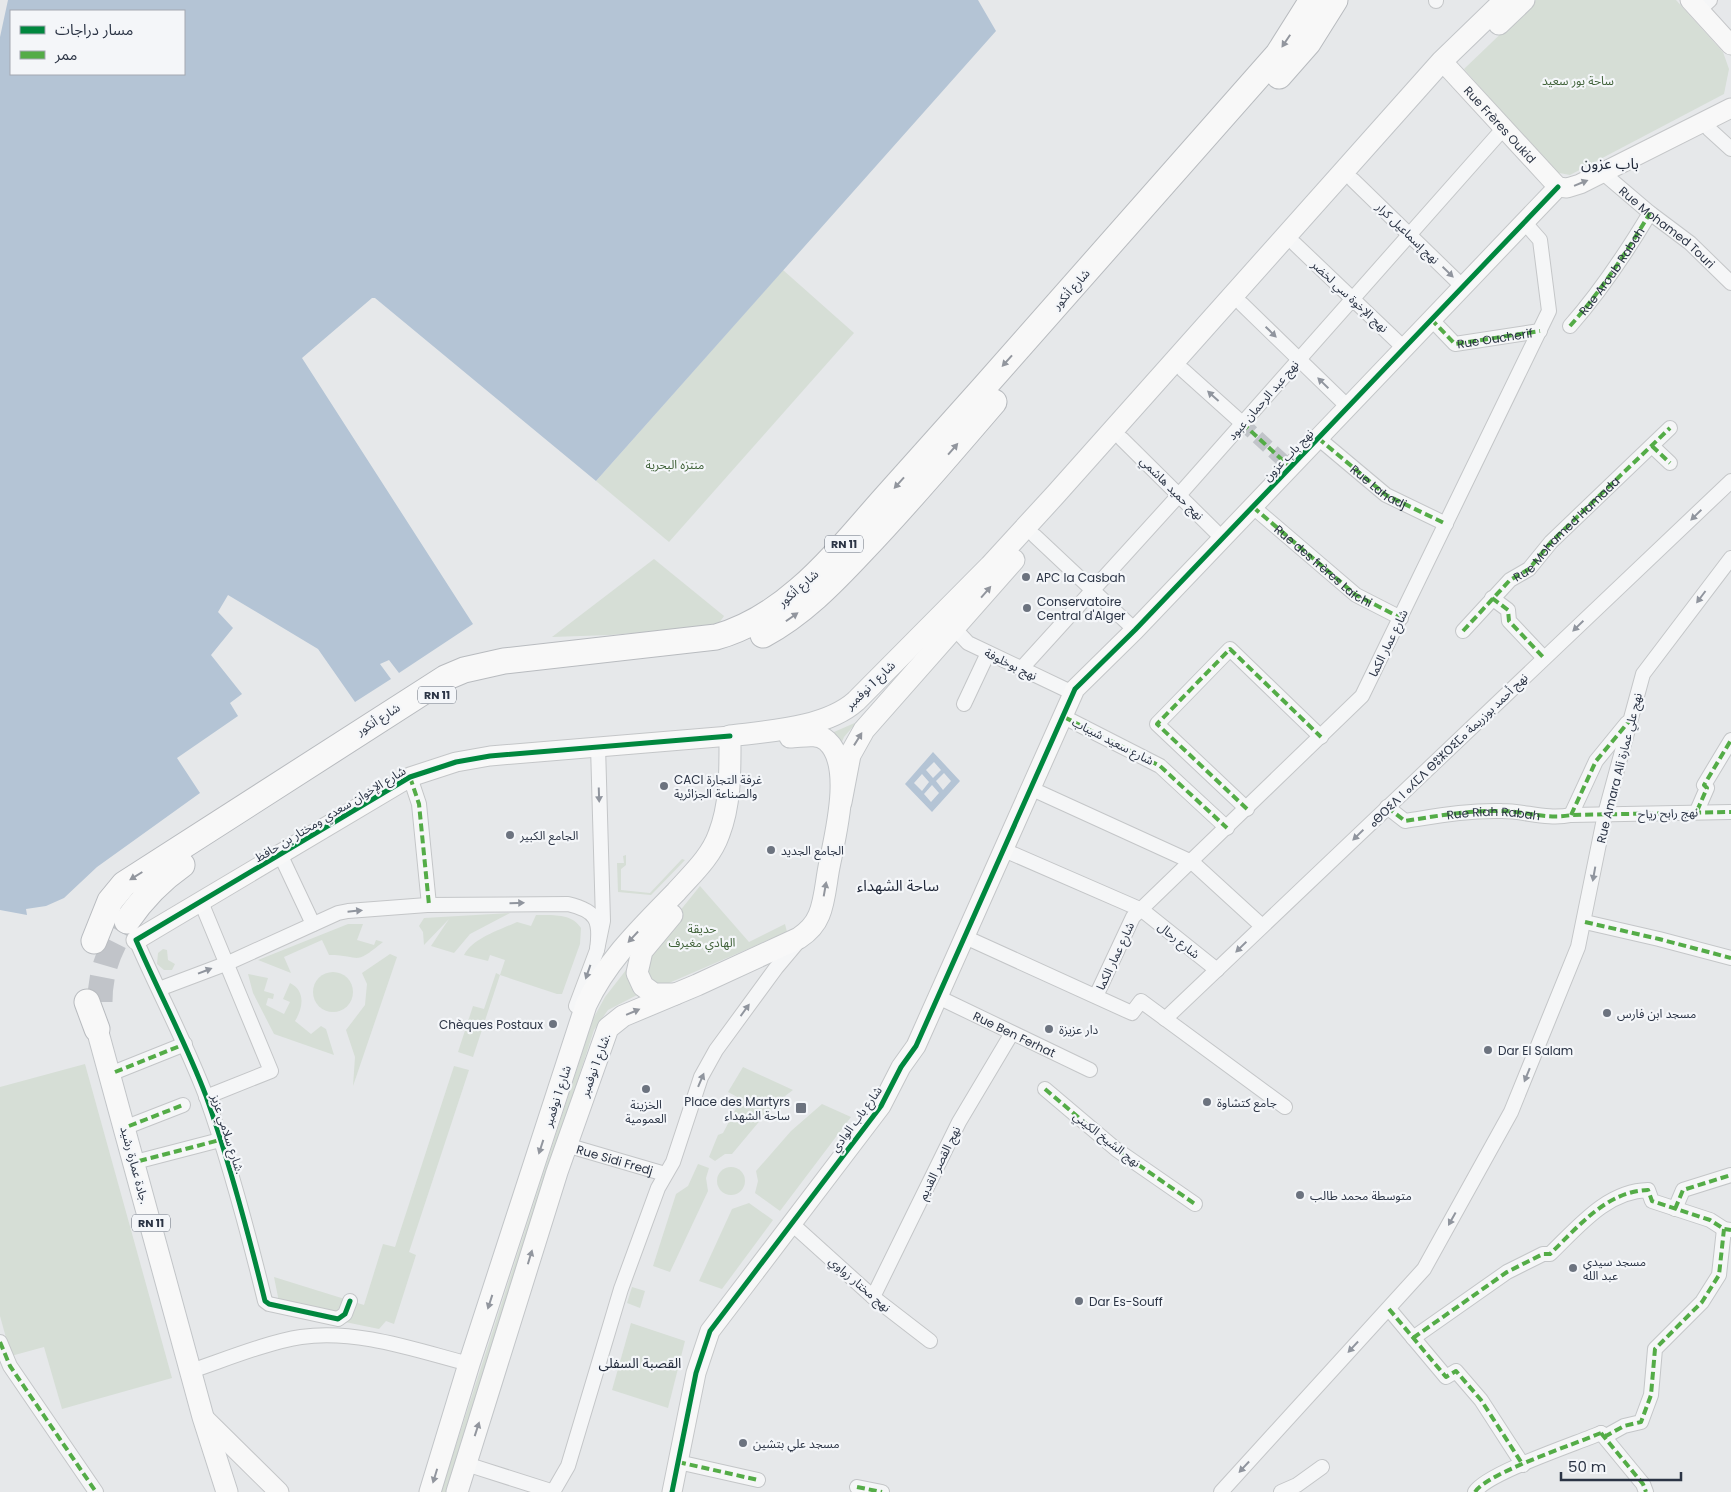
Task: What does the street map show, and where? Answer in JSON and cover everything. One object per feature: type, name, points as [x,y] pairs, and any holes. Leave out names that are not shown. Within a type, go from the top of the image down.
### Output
[{"type":"highway","name":"شارع أنكور","points":[[123,923],[115,893],[124,884],[445,678],[464,670],[504,661],[716,637],[740,629],[763,618],[802,586],[840,549],[948,428],[1278,54],[1312,0]]},
{"type":"highway","name":"شارع أنكور","points":[[123,923],[156,884],[432,698],[460,684],[505,674],[699,654],[738,646],[774,629],[799,612],[829,585],[888,523],[1308,43],[1335,0]]},
{"type":"highway","name":"RN 11","points":[[94,941],[123,923]]},
{"type":"highway","name":"RN 11","points":[[93,1002],[97,1029]]},
{"type":"main road","points":[[945,623],[990,566],[1505,0]]},
{"type":"main road","points":[[945,623],[1035,536],[1353,180],[1446,66],[1524,0]]},
{"type":"main road","name":"شارع 1 نوفمبر","points":[[730,736],[822,720],[844,710],[945,623]]},
{"type":"main road","name":"شارع 1 نوفمبر","points":[[841,802],[847,768],[855,743],[945,623]]},
{"type":"main road","points":[[760,732],[790,736],[817,736],[826,740],[833,748],[840,770],[841,802],[820,913],[806,933]]},
{"type":"main road","points":[[676,994],[654,994],[648,991],[639,980],[637,973],[639,958],[679,906],[718,848],[730,783],[730,736]]},
{"type":"main road","name":"شارع 1 نوفمبر","points":[[430,1492],[472,1355],[584,1013],[599,979],[621,950],[690,876],[712,849],[726,810]]},
{"type":"main road","name":"شارع 1 نوفمبر.","points":[[457,1492],[566,1145],[608,1028],[623,1016],[697,985],[806,933]]},
{"type":"main road","name":"جادة عمارة رشيد.","points":[[97,1029],[203,1416]]},
{"type":"main road","name":"RN 11","points":[[203,1416],[227,1492]]},
{"type":"street","points":[[1700,3],[1731,45]]},
{"type":"street","name":"Rue Frères Oukid","points":[[1446,66],[1558,187]]},
{"type":"street","points":[[1558,187],[1567,188],[1580,184],[1731,108]]},
{"type":"street","points":[[1603,173],[1731,122]]},
{"type":"street","name":"نهج عبد الرحمان عبود","points":[[1021,669],[1503,129]]},
{"type":"street","points":[[1709,130],[1731,149]]},
{"type":"street","name":"Rue Mohamed Touri","points":[[1603,173],[1650,214],[1690,243],[1731,282]]},
{"type":"street","name":"نهج إسماعيل كرار","points":[[1353,180],[1462,286]]},
{"type":"street","name":"نهج باب عزون","points":[[1050,746],[1078,685],[1253,507],[1347,406],[1558,187]]},
{"type":"street","name":"Rue Aroub Rabah","points":[[1570,326],[1614,271],[1650,214]]},
{"type":"street","name":"شارع عمار الكما","points":[[1096,996],[1133,917],[1362,696],[1549,311],[1540,240],[1525,223]]},
{"type":"street","name":"نهج الإخوة سي لخضر","points":[[1295,244],[1404,348]]},
{"type":"street","points":[[1242,304],[1347,406]]},
{"type":"street","name":"Rue Oucherif","points":[[1431,319],[1455,344],[1540,331]]},
{"type":"street","points":[[1183,370],[1242,423]]},
{"type":"street","name":"Rue Mohamed Hamada","points":[[1463,630],[1510,580],[1529,570],[1551,542],[1670,428]]},
{"type":"street","name":"Rue Lahadj","points":[[1318,438],[1386,494],[1446,524]]},
{"type":"street","name":"نهج حميد هاشمي","points":[[1122,439],[1222,538]]},
{"type":"street","points":[[1652,446],[1670,463]]},
{"type":"street","name":"ⴰⴱⵔⵉⴷ ⵏ ⴰⵃⵎⴷ ⴱⵓⵣⵔⵉⵎⴰ نهج أحمد بوزريمة","points":[[1164,1019],[1731,481]]},
{"type":"street","name":"Rue des frères Laichi","points":[[1253,507],[1356,595],[1401,618]]},
{"type":"street","points":[[1035,536],[1134,630]]},
{"type":"street","name":"Rue Amara Ali نهج علي عمارة","points":[[1221,1492],[1424,1269],[1514,1106],[1578,947],[1585,922],[1605,814],[1643,674],[1731,558]]},
{"type":"street","points":[[1492,598],[1508,610],[1509,621],[1544,658]]},
{"type":"street","name":"نهج بوخلوفة","points":[[945,623],[968,643],[1073,693]]},
{"type":"street","points":[[1247,809],[1157,724],[1230,649],[1321,737]]},
{"type":"street","points":[[964,704],[988,653]]},
{"type":"street","name":"شارع سعيد شيباب","points":[[1064,717],[1160,766],[1227,828]]},
{"type":"street","points":[[1571,814],[1596,760],[1631,719]]},
{"type":"street","name":"شارع الإخوان سعدي ومختار بن حافظ","points":[[123,923],[201,902],[410,776],[456,762],[481,758],[598,746],[730,736]]},
{"type":"street","points":[[1697,811],[1707,788],[1704,785],[1731,740]]},
{"type":"street","points":[[557,1096],[576,1020],[576,1005],[597,950],[602,928],[603,904],[598,746]]},
{"type":"street","name":"شارع باب الوادي","points":[[672,1492],[696,1373],[710,1331],[889,1093],[901,1067],[916,1046],[1050,746]]},
{"type":"street","points":[[410,776],[419,804],[429,905]]},
{"type":"street","points":[[1032,789],[1192,862],[1262,926]]},
{"type":"street","name":"Rue Riah Rabah","points":[[1387,807],[1405,821],[1466,812],[1503,811],[1556,818],[1571,814],[1605,814]]},
{"type":"street","name":"نهج رابح رياح","points":[[1605,814],[1697,811],[1731,812]]},
{"type":"street","name":"شارع رحال","points":[[1004,850],[1142,910],[1217,970]]},
{"type":"street","points":[[280,854],[313,924]]},
{"type":"street","points":[[201,902],[228,963],[271,1071],[206,1097]]},
{"type":"street","points":[[159,989],[228,963],[313,924],[348,911],[429,905],[548,902],[578,906],[593,914],[597,920],[599,936],[597,950]]},
{"type":"street","points":[[1585,922],[1659,938],[1731,958]]},
{"type":"street","name":"شارع سلامي عزيز.","points":[[123,923],[159,989],[185,1044],[206,1097],[251,1242],[265,1301],[269,1304],[338,1319],[345,1314],[350,1301]]},
{"type":"street","points":[[466,1464],[554,1492],[568,1466],[621,1289],[665,1174],[673,1162],[695,1094],[713,1054],[776,968],[806,933]]},
{"type":"street","points":[[965,937],[1132,1013],[1141,1001],[1285,1108]]},
{"type":"street","name":"Rue Ben Ferhat","points":[[938,997],[1090,1070]]},
{"type":"street","name":"نهج القصر القديم","points":[[873,1297],[959,1122],[1012,1033]]},
{"type":"street","points":[[115,1072],[185,1044]]},
{"type":"street","name":"نهج الشيخ الكيني","points":[[1044,1089],[1117,1150],[1195,1204]]},
{"type":"street","points":[[129,1126],[183,1105]]},
{"type":"street","points":[[139,1161],[220,1140]]},
{"type":"street","name":"Rue Sidi Fredj","points":[[566,1145],[665,1174]]},
{"type":"street","points":[[1675,1209],[1683,1190],[1731,1175]]},
{"type":"street","points":[[1413,1338],[1507,1272],[1543,1254],[1550,1254],[1603,1205],[1618,1195],[1620,1197],[1641,1190],[1648,1190],[1652,1201],[1710,1220],[1728,1230],[1719,1275],[1702,1302],[1655,1349],[1651,1395],[1641,1422],[1624,1426],[1606,1436],[1601,1433]]},
{"type":"street","name":"نهج مختار زواوي","points":[[792,1223],[873,1297],[930,1341]]},
{"type":"street","points":[[1389,1309],[1446,1377],[1456,1371],[1481,1400],[1523,1464]]},
{"type":"street","points":[[192,1371],[300,1337],[362,1338],[472,1355]]},
{"type":"street","points":[[0,1342],[10,1366],[96,1492]]},
{"type":"street","points":[[203,1416],[279,1492]]},
{"type":"street","points":[[1474,1492],[1504,1472],[1601,1433]]},
{"type":"street","points":[[1601,1433],[1643,1484],[1646,1492]]},
{"type":"street","points":[[678,1462],[758,1480]]},
{"type":"street","points":[[1281,1492],[1297,1485],[1322,1467]]},
{"type":"street","points":[[857,1487],[882,1491]]},
{"type":"green space","name":"ساحة بور سعيد","points":[[1536,0],[1676,0],[1723,52],[1729,69],[1724,94],[1570,175],[1554,172],[1464,69]]},
{"type":"green space","name":"منتزه البحرية","points":[[783,270],[854,333],[669,542],[596,481]]},
{"type":"green space","points":[[654,559],[724,616],[717,626],[610,635],[552,637]]},
{"type":"green space","points":[[857,722],[844,737],[838,751],[827,735]]},
{"type":"green space","points":[[626,855],[626,865],[621,869],[621,890],[650,893],[682,859],[685,860],[651,895],[618,892],[617,863],[624,863],[623,856]]},
{"type":"green space","name":"حديقة الهادي مغيرف","points":[[700,886],[749,942],[785,924],[787,932],[662,986],[647,981],[645,954]]},
{"type":"green space","points":[[510,913],[470,934],[454,953],[431,946],[449,919],[424,945],[423,932],[419,926],[424,918]]},
{"type":"green space","points":[[536,915],[567,917],[581,928],[580,944],[562,994],[500,975],[505,960],[490,955],[488,961],[464,955],[468,949],[487,935],[517,922],[531,926]]},
{"type":"green space","points":[[348,924],[363,924],[357,940],[374,945],[376,940],[383,942],[366,955],[357,958],[329,955],[322,940],[284,957],[291,973],[258,960]]},
{"type":"green space","points":[[163,949],[167,950],[168,960],[175,964],[172,970],[164,970],[157,964],[158,953]]},
{"type":"green space","points":[[390,954],[397,957],[353,1086],[355,1057],[346,1030],[365,1005],[367,984],[362,973]]},
{"type":"green space","points":[[626,970],[639,994],[608,1010],[594,1030],[504,1307],[447,1492],[441,1492],[593,1019],[605,997]]},
{"type":"green space","points":[[329,972],[337,972],[344,975],[350,981],[353,992],[350,1003],[344,1009],[337,1012],[329,1012],[322,1009],[316,1003],[313,996],[313,988],[316,981],[322,975]]},
{"type":"green space","points":[[496,973],[500,975],[473,1057],[458,1052],[473,1006],[484,1009]]},
{"type":"green space","points":[[248,974],[268,978],[264,991],[274,994],[273,999],[268,998],[266,1005],[284,1014],[290,1002],[283,999],[290,983],[295,986],[299,990],[302,1000],[300,1011],[295,1021],[311,1034],[321,1026],[326,1029],[334,1055],[274,1034],[253,993]]},
{"type":"green space","points":[[85,1064],[172,1378],[62,1409],[44,1347],[11,1356],[0,1316],[0,1087]]},
{"type":"green space","points":[[454,1066],[469,1070],[409,1252],[416,1255],[394,1324],[386,1321],[379,1329],[345,1322],[279,1302],[274,1277],[364,1305],[383,1244],[395,1247]]},
{"type":"green space","points":[[743,1067],[793,1090],[773,1105],[732,1154],[725,1154],[715,1161],[709,1157],[718,1135],[723,1133],[741,1099],[728,1092]]},
{"type":"green space","points":[[822,1104],[851,1117],[780,1211],[755,1193],[758,1181],[756,1171],[791,1131]]},
{"type":"green space","points":[[698,1164],[709,1168],[706,1178],[708,1191],[670,1272],[653,1266],[676,1194],[688,1186]]},
{"type":"green space","points":[[731,1167],[741,1171],[745,1181],[741,1191],[731,1195],[721,1191],[717,1181],[721,1171]]},
{"type":"green space","points":[[749,1203],[773,1220],[722,1289],[699,1281],[732,1209]]},
{"type":"green space","points":[[632,1287],[645,1291],[640,1308],[627,1303]]},
{"type":"green space","points":[[631,1323],[685,1341],[668,1408],[612,1390]]},
{"type":"water","points":[[8,0],[978,0],[996,31],[596,481],[375,298],[372,298],[302,358],[473,624],[399,673],[389,660],[380,664],[391,679],[355,702],[318,649],[228,595],[218,612],[233,628],[211,655],[242,694],[230,703],[238,716],[177,758],[200,793],[97,867],[64,898],[46,906],[26,909],[27,915],[0,910],[0,37]]},
{"type":"water","points":[[933,752],[960,781],[932,812],[905,784]],"holes":[[[934,762],[941,770],[933,778],[926,770]],[[944,773],[951,781],[943,790],[936,781]],[[922,774],[929,782],[922,791],[914,783]],[[932,785],[939,793],[931,802],[924,794]]]},
{"type":"tunnel","points":[[1242,423],[1290,467]]},
{"type":"tunnel","points":[[100,1002],[100,991],[107,960],[127,921]]},
{"type":"marked path","points":[[1570,326],[1613,271],[1650,213]]},
{"type":"marked path","points":[[1431,319],[1455,344],[1540,331]]},
{"type":"marked path","points":[[1242,423],[1290,467]]},
{"type":"marked path","points":[[1463,631],[1510,580],[1529,569],[1551,542],[1670,428]]},
{"type":"marked path","points":[[1318,438],[1386,495],[1446,524]]},
{"type":"marked path","points":[[1652,446],[1670,463]]},
{"type":"marked path","points":[[1253,507],[1356,595],[1401,618]]},
{"type":"marked path","points":[[1492,598],[1508,610],[1509,621],[1544,658]]},
{"type":"marked path","points":[[1247,809],[1157,724],[1230,649],[1321,737]]},
{"type":"marked path","points":[[1064,717],[1160,766],[1227,828]]},
{"type":"marked path","points":[[1571,815],[1596,761],[1631,719]]},
{"type":"marked path","points":[[1697,811],[1707,788],[1704,785],[1731,740]]},
{"type":"marked path","points":[[410,777],[419,804],[429,905]]},
{"type":"marked path","points":[[1387,807],[1405,821],[1477,811],[1511,811],[1545,816],[1731,812]]},
{"type":"marked path","points":[[1585,922],[1731,958]]},
{"type":"marked path","points":[[115,1072],[185,1044]]},
{"type":"marked path","points":[[1045,1089],[1117,1150],[1195,1204]]},
{"type":"marked path","points":[[129,1126],[183,1105]]},
{"type":"marked path","points":[[139,1161],[220,1140]]},
{"type":"marked path","points":[[1675,1209],[1683,1190],[1731,1175]]},
{"type":"marked path","points":[[1413,1338],[1507,1272],[1543,1254],[1550,1254],[1594,1212],[1619,1196],[1648,1190],[1652,1201],[1710,1220],[1724,1229],[1731,1230]]},
{"type":"marked path","points":[[1475,1492],[1483,1484],[1513,1468],[1601,1433],[1606,1436],[1624,1426],[1641,1422],[1651,1395],[1655,1349],[1702,1302],[1719,1275],[1724,1229]]},
{"type":"marked path","points":[[1389,1309],[1446,1377],[1456,1371],[1481,1400],[1523,1465]]},
{"type":"marked path","points":[[0,1342],[10,1366],[96,1492]]},
{"type":"marked path","points":[[1601,1433],[1643,1484],[1646,1492]]},
{"type":"marked path","points":[[678,1462],[758,1480]]},
{"type":"marked path","points":[[857,1487],[882,1492]]},
{"type":"cycle path","points":[[672,1492],[696,1373],[710,1331],[881,1106],[901,1067],[916,1046],[1075,689],[1135,630],[1558,187]]},
{"type":"cycle path","points":[[350,1301],[345,1314],[338,1319],[269,1304],[265,1301],[238,1198],[206,1096],[136,940],[410,777],[456,762],[490,756],[730,736]]},
{"type":"place","name":"APC la Casbah","points":[[1026,577]]},
{"type":"place","name":"Conservatoire Central d'Alger","points":[[1027,608]]},
{"type":"place","name":"CACI غرفة التجارة والصناعة الجزائرية","points":[[664,786]]},
{"type":"place","name":"الجامع الكبير","points":[[510,835]]},
{"type":"place","name":"الجامع الجديد","points":[[771,850]]},
{"type":"place","name":"مسجد ابن فارس","points":[[1607,1013]]},
{"type":"place","name":"Chèques Postaux","points":[[553,1024]]},
{"type":"place","name":"دار عزيزة","points":[[1049,1029]]},
{"type":"place","name":"Dar El Salam","points":[[1488,1050]]},
{"type":"place","name":"الخزينة العمومية","points":[[646,1089]]},
{"type":"place","name":"جامع كتشاوة","points":[[1207,1102]]},
{"type":"place","name":"Place des Martyrs ساحة الشهداء","points":[[801,1108]]},
{"type":"place","name":"متوسطة محمد طالب","points":[[1300,1195]]},
{"type":"place","name":"مسجد سيدي عبد الله","points":[[1573,1268]]},
{"type":"place","name":"Dar Es-Souff","points":[[1079,1301]]},
{"type":"place","name":"مسجد علي بتشين","points":[[743,1443]]},
{"type":"district","name":"باب عزون","points":[[1610,163]]},
{"type":"district","name":"ساحة الشهداء","points":[[898,885]]},
{"type":"district","name":"القصبة السفلى","points":[[640,1363]]}]
